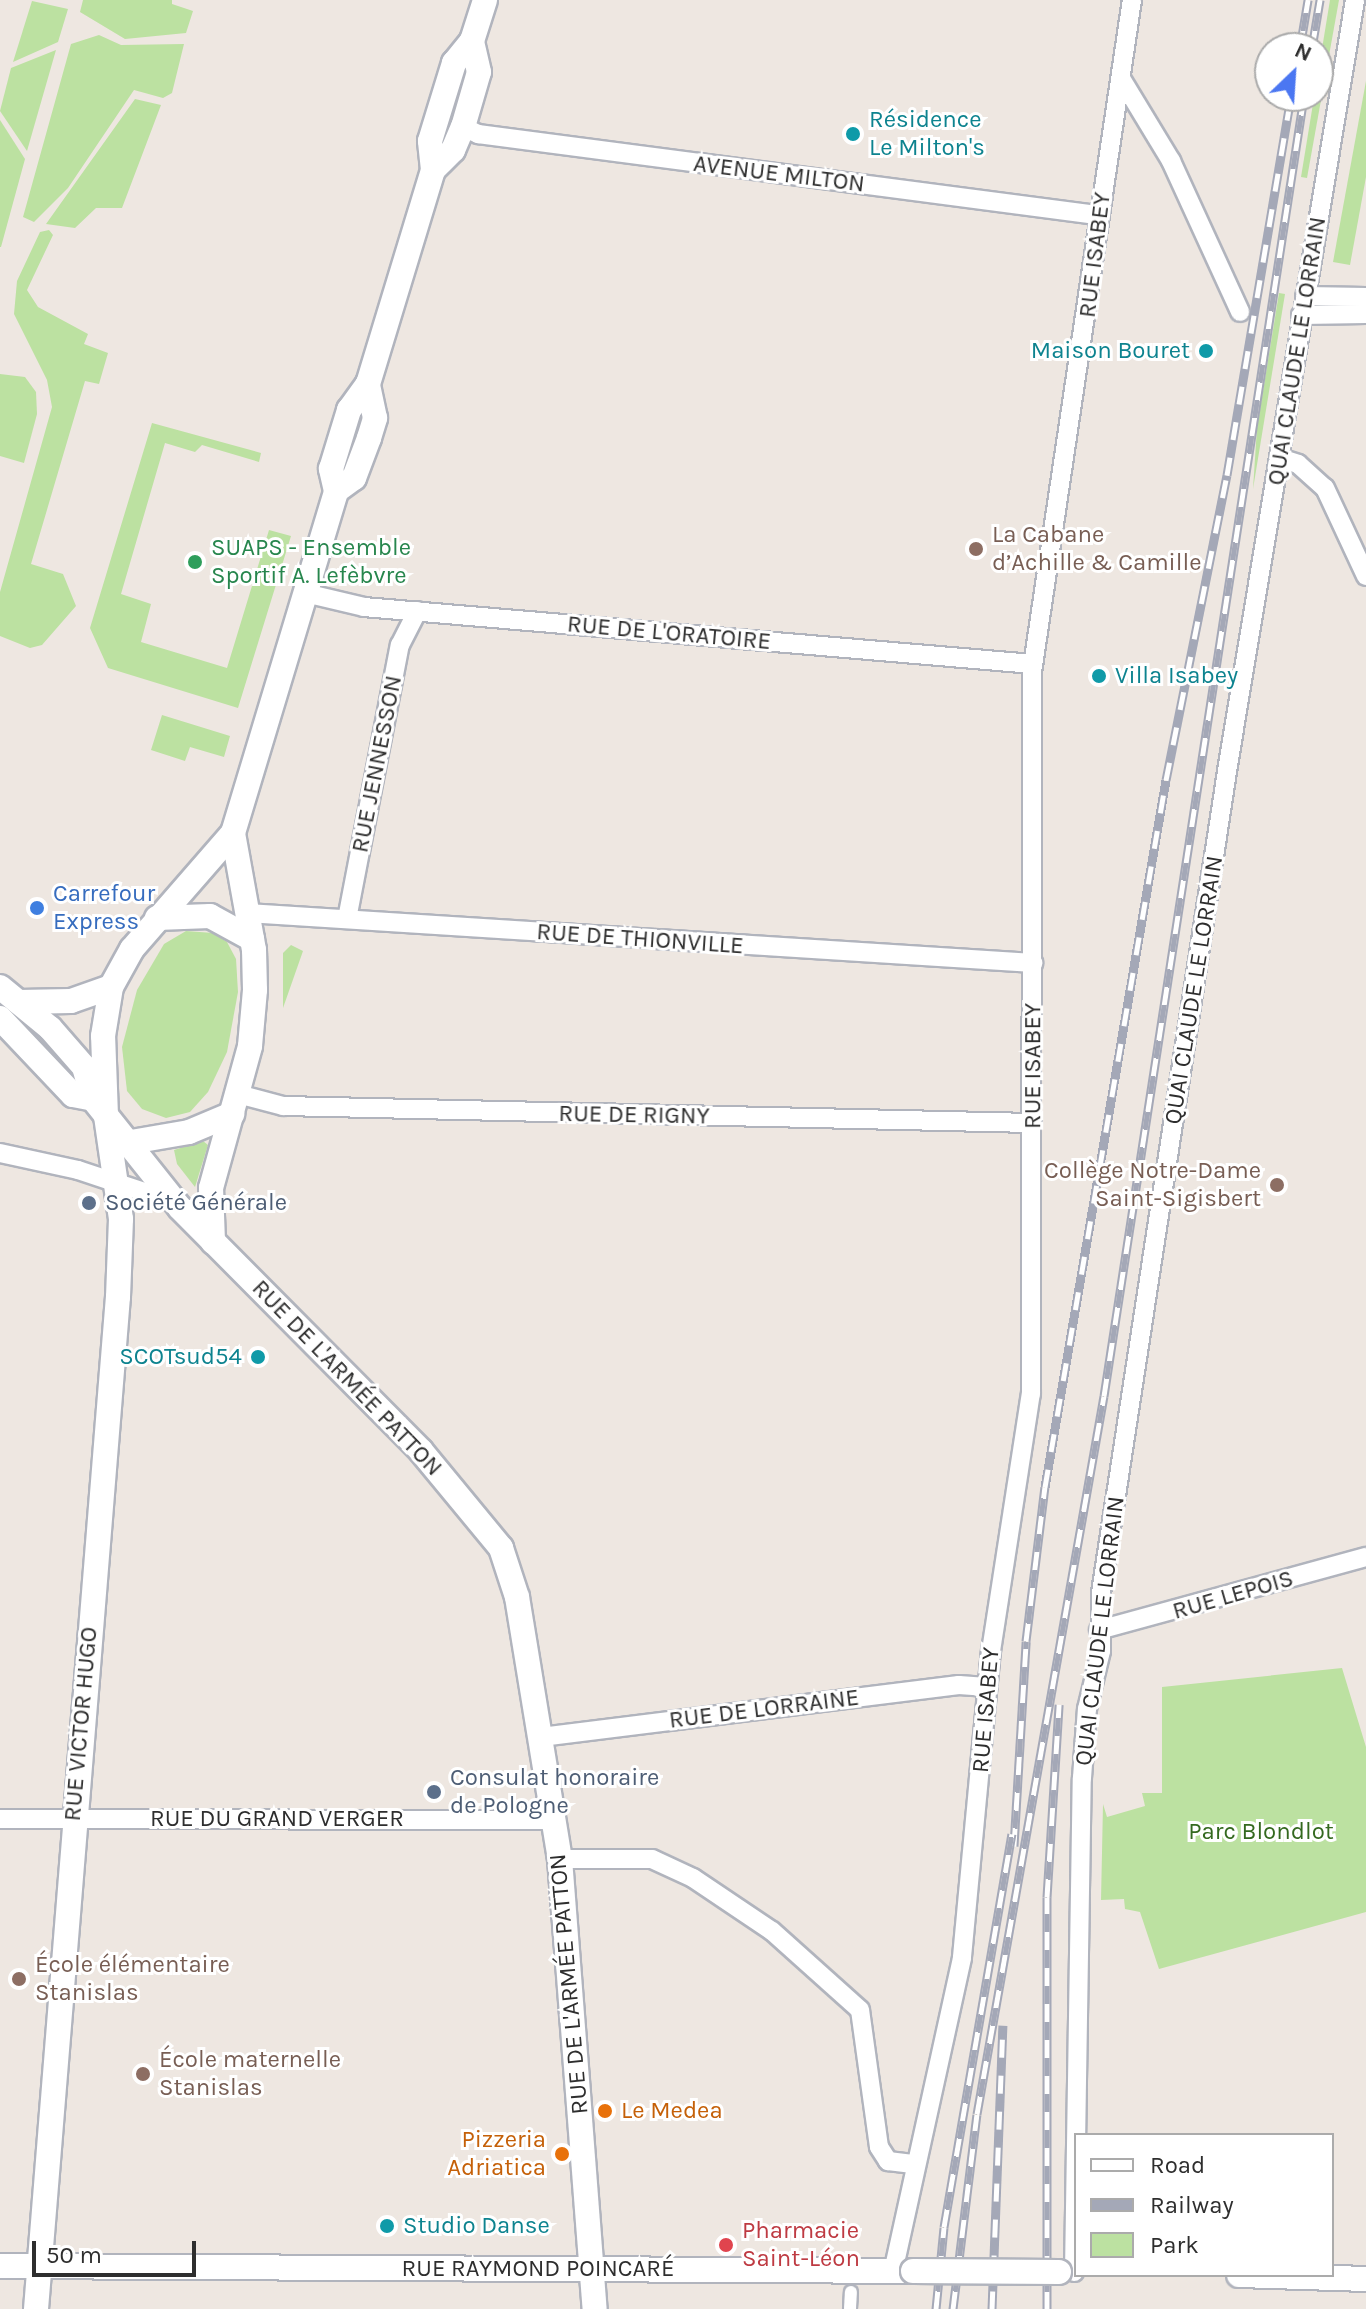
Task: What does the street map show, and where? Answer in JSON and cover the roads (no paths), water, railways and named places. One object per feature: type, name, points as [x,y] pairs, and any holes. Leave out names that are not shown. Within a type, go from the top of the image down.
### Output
[{"type":"main road","points":[[99,1108],[103,1036],[111,987],[157,918],[233,833],[336,491],[331,469],[349,410],[368,384],[433,170],[430,141],[451,74],[472,41],[485,0]]},
{"type":"main road","points":[[433,170],[453,150],[463,127],[479,72],[472,41]]},
{"type":"main road","points":[[213,1242],[211,1188],[235,1104],[254,1001],[252,939],[233,833]]},
{"type":"main road","points":[[157,918],[210,916],[252,939]]},
{"type":"main road","points":[[10,995],[71,1001],[111,987]]},
{"type":"main road","points":[[10,995],[84,1067],[99,1108]]},
{"type":"main road","points":[[0,1018],[73,1095],[99,1108]]},
{"type":"main road","points":[[131,1142],[189,1132],[235,1104]]},
{"type":"main road","name":"RUE DE L'ARMÉE PATTON","points":[[99,1108],[131,1142],[180,1208],[421,1451],[489,1528],[510,1571],[560,1859],[595,2309]]},
{"type":"main road","name":"RUE VICTOR HUGO","points":[[36,2309],[73,1818],[118,1297],[121,1219],[117,1182],[99,1108]]},
{"type":"main road","name":"RUE RAYMOND POINCARÉ","points":[[0,2266],[1070,2272]]},
{"type":"main road","points":[[1302,2277],[1366,2279]]},
{"type":"street","name":"RUE ISABEY","points":[[903,2272],[913,2164],[962,1957],[987,1687],[1031,1394],[1033,664],[1088,310],[1097,215],[1122,80],[1132,0]]},
{"type":"street","name":"QUAI CLAUDE LE LORRAIN","points":[[1070,2272],[1082,1778],[1087,1709],[1101,1651],[1099,1630],[1228,765],[1355,0]]},
{"type":"street","points":[[1122,80],[1171,161],[1240,312]]},
{"type":"street","name":"AVENUE MILTON","points":[[463,127],[478,134],[1097,215]]},
{"type":"street","points":[[1305,296],[1366,297]]},
{"type":"street","points":[[1301,315],[1366,314]]},
{"type":"street","points":[[1280,458],[1298,464],[1325,488],[1366,576]]},
{"type":"street","name":"RUE DE L'ORATOIRE","points":[[305,593],[364,607],[1033,664]]},
{"type":"street","name":"RUE JENNESSON","points":[[347,919],[400,645],[417,611]]},
{"type":"street","name":"RUE DE THIONVILLE","points":[[247,913],[1033,963]]},
{"type":"street","name":"RUE DE RIGNY","points":[[235,1104],[1032,1123]]},
{"type":"street","points":[[0,1153],[117,1182],[180,1208]]},
{"type":"street","name":"RUE LEPOIS","points":[[1099,1630],[1366,1557]]},
{"type":"street","name":"RUE DE LORRAINE","points":[[541,1737],[946,1687],[987,1687]]},
{"type":"street","name":"RUE DU GRAND VERGER","points":[[0,1819],[554,1820]]},
{"type":"street","points":[[560,1859],[652,1859],[747,1912],[852,2000],[866,2028],[879,2147],[888,2161],[913,2164]]},
{"type":"street","points":[[850,2309],[851,2292]]},
{"type":"railway","points":[[1303,32],[1308,0]]},
{"type":"railway","points":[[1315,32],[1320,0]]},
{"type":"railway","points":[[1014,1846],[1026,1641],[1045,1487],[1166,780],[1227,475],[1288,112]]},
{"type":"railway","points":[[953,2309],[977,2114],[1104,1396],[1302,112]]},
{"type":"railway","points":[[1047,2309],[1047,1897],[1059,1704]]},
{"type":"railway","points":[[936,2309],[944,2227],[1012,1834]]},
{"type":"railway","points":[[992,2309],[1003,2025]]},
{"type":"place","name":"Résidence Le Milton's","points":[[853,134]]},
{"type":"place","name":"Maison Bouret","points":[[1206,351]]},
{"type":"place","name":"La Cabane d’Achille & Camille","points":[[976,549]]},
{"type":"place","name":"SUAPS - Ensemble Sportif A. Lefèbvre","points":[[195,562]]},
{"type":"place","name":"Villa Isabey","points":[[1099,676]]},
{"type":"place","name":"Carrefour Express","points":[[37,908]]},
{"type":"place","name":"Collège Notre-Dame Saint-Sigisbert","points":[[1277,1185]]},
{"type":"place","name":"Société Générale","points":[[89,1203]]},
{"type":"place","name":"SCOTsud54","points":[[258,1357]]},
{"type":"place","name":"Consulat honoraire de Pologne","points":[[434,1792]]},
{"type":"place","name":"École élémentaire Stanislas","points":[[19,1979]]},
{"type":"place","name":"École maternelle Stanislas","points":[[143,2074]]},
{"type":"place","name":"Le Medea","points":[[605,2111]]},
{"type":"place","name":"Pizzeria Adriatica","points":[[562,2154]]},
{"type":"place","name":"Studio Danse","points":[[387,2226]]},
{"type":"place","name":"Pharmacie Saint-Léon","points":[[726,2245]]},
{"type":"park label","name":"Parc Blondlot","points":[[1261,1832]]}]
